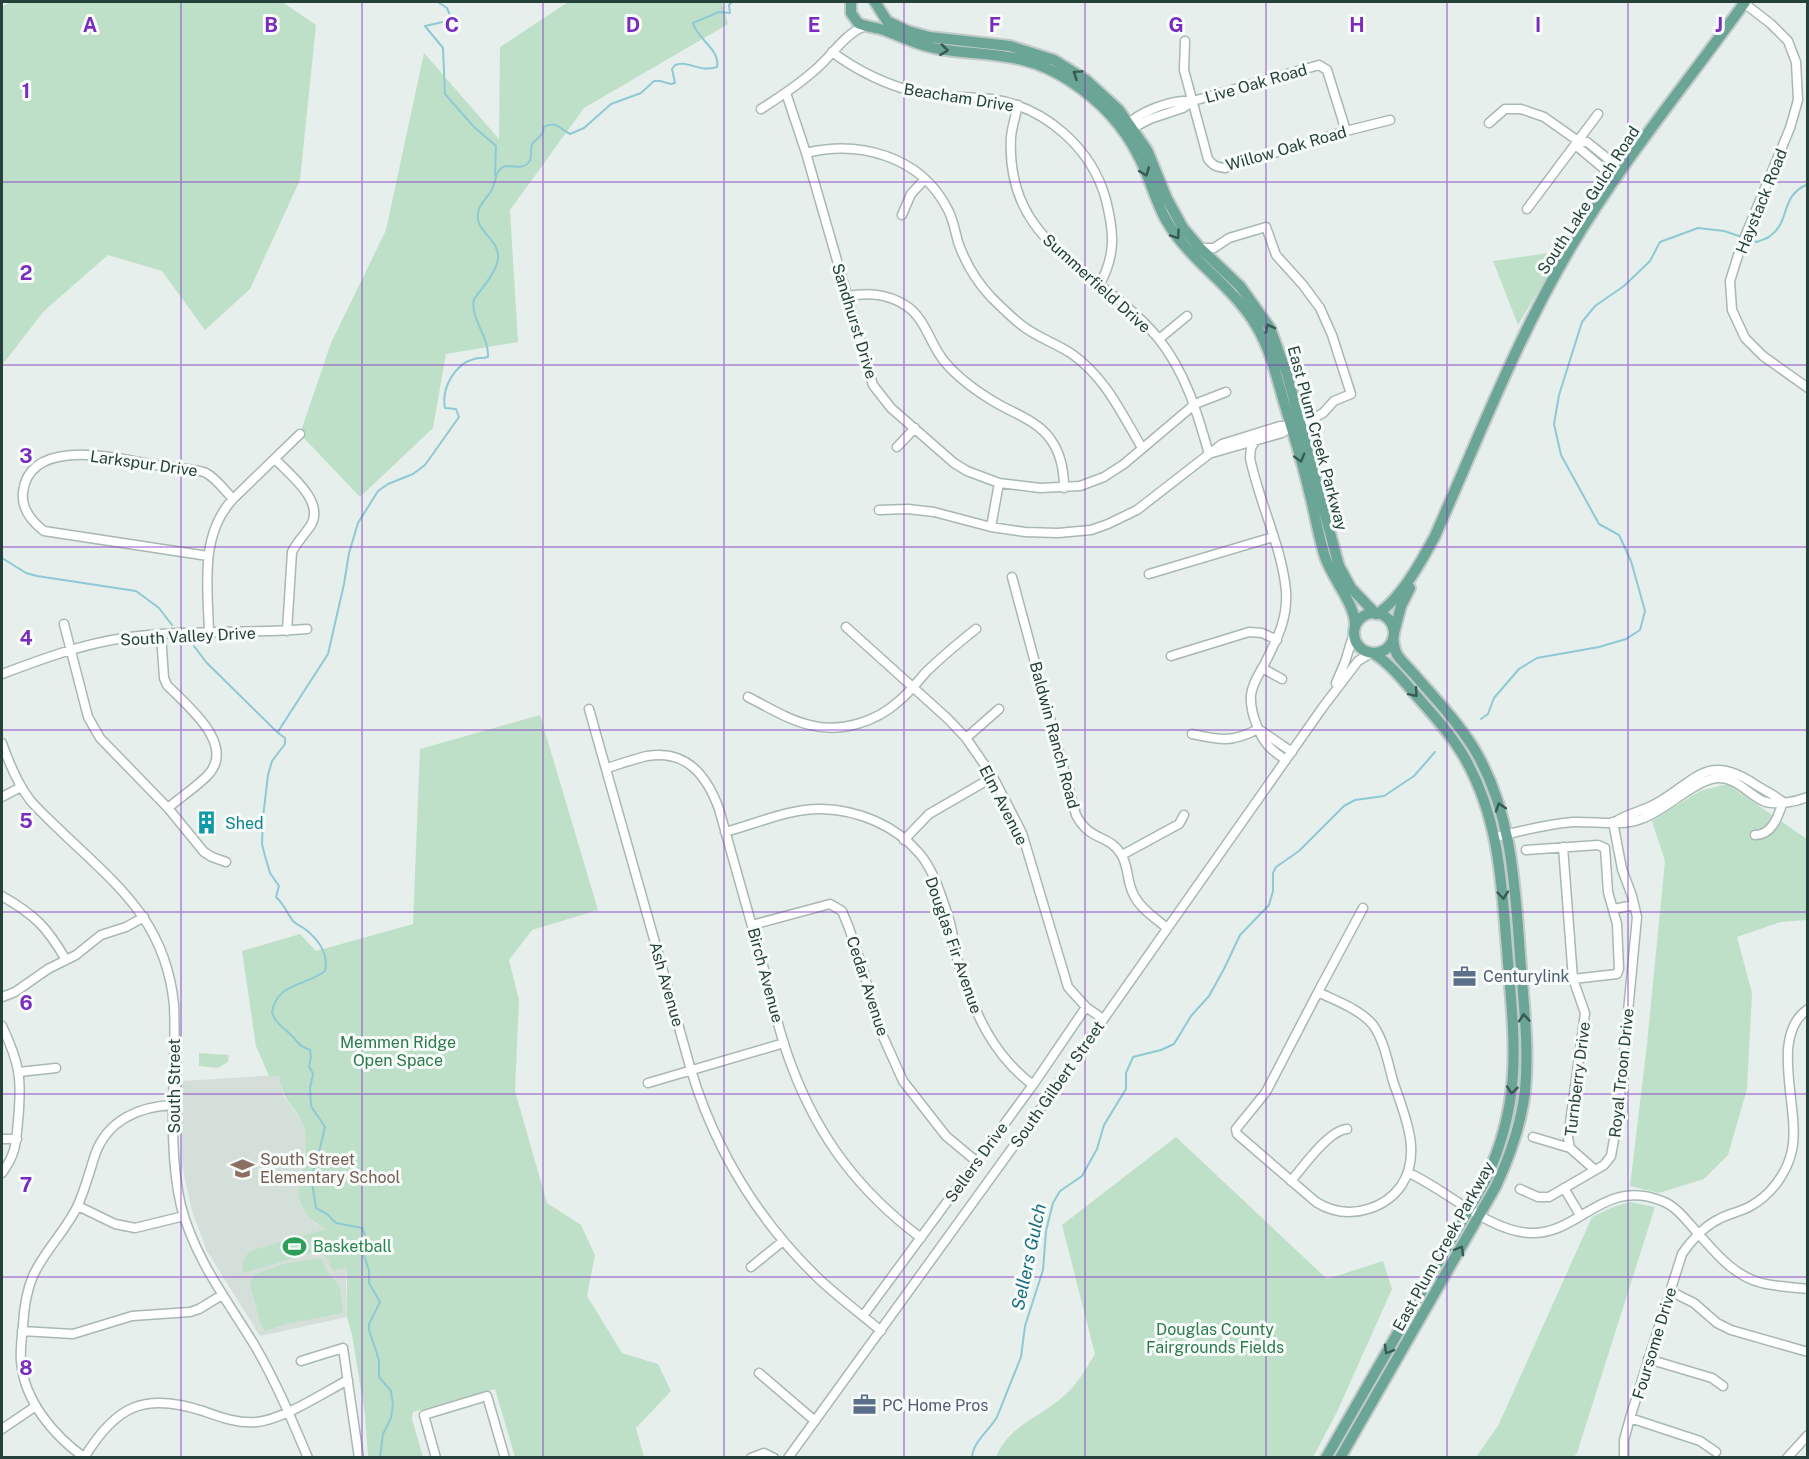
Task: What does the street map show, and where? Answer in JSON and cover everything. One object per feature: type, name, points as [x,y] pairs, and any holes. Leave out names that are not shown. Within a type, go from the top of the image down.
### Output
[{"type":"main road","name":"South Lake Gulch Road","points":[[1393,637],[1402,601],[1414,582],[1546,290],[1619,175],[1744,2]]},
{"type":"main road","points":[[850,5],[855,21],[867,25],[877,19],[877,4]]},
{"type":"main road","name":"East Plum Creek Parkway","points":[[877,4],[882,15],[892,25],[917,34],[956,41],[1010,46],[1054,60],[1099,90],[1147,150],[1172,210],[1188,234],[1195,251],[1242,305],[1257,327],[1269,351],[1317,481],[1339,566],[1357,595],[1377,614]]},
{"type":"main road","name":"East Plum Creek Parkway","points":[[867,25],[927,47],[990,53],[1038,64],[1084,90],[1129,128]]},
{"type":"main road","name":"East Plum Creek Parkway","points":[[1195,251],[1211,258],[1240,286],[1270,328],[1283,359],[1325,558],[1339,588],[1354,612],[1355,630]]},
{"type":"main road","points":[[1309,490],[1317,500],[1325,535],[1331,540]]},
{"type":"main road","name":"South Lake Gulch Road","points":[[1377,614],[1393,602],[1422,561]]},
{"type":"main road","points":[[1377,614],[1390,622],[1393,637],[1385,650],[1372,653],[1359,646],[1355,630],[1364,616],[1377,614]]},
{"type":"main road","name":"East Plum Creek Parkway","points":[[1340,1458],[1503,1172],[1514,1144],[1523,1103],[1526,1073],[1519,941],[1508,834],[1490,781],[1473,747],[1446,711],[1399,658],[1393,637]]},
{"type":"main road","name":"East Plum Creek Parkway","points":[[1326,1458],[1470,1209],[1497,1154],[1509,1114],[1514,1081],[1511,995],[1500,867],[1496,837],[1485,801],[1463,754],[1437,719],[1385,661],[1372,653]]},
{"type":"street","name":"Haystack Road","points":[[1744,2],[1788,41],[1796,62],[1798,100],[1790,128],[1741,246],[1730,281],[1732,310],[1745,338],[1763,356],[1808,388]]},
{"type":"street","points":[[841,42],[849,25],[850,5]]},
{"type":"street","points":[[761,109],[817,69],[841,42],[853,32],[867,25]]},
{"type":"street","points":[[1185,41],[1184,70],[1192,101]]},
{"type":"street","name":"Beacham Drive","points":[[832,52],[853,67],[897,87],[937,96],[993,99],[1018,105],[1056,126],[1075,143],[1095,173],[1103,190],[1110,216],[1113,244],[1109,268],[1100,284]]},
{"type":"street","name":"Live Oak Road","points":[[1129,128],[1183,108],[1192,101],[1319,65],[1327,70],[1346,131]]},
{"type":"street","name":"Sandhurst Drive","points":[[786,93],[806,153],[873,385],[891,408],[954,463],[983,479],[999,483],[1064,488],[1087,484],[1115,471],[1195,404],[1226,392]]},
{"type":"street","name":"Willow Oak Road","points":[[1192,101],[1208,159],[1218,168],[1225,168],[1390,120]]},
{"type":"street","name":"Summerfield Drive","points":[[1018,105],[1011,136],[1012,164],[1017,191],[1024,209],[1047,242],[1130,308],[1159,339],[1184,376],[1195,404],[1209,454]]},
{"type":"street","points":[[1490,123],[1505,109],[1521,109],[1544,117],[1578,141],[1587,142],[1619,175]]},
{"type":"street","points":[[1527,209],[1598,114]]},
{"type":"street","points":[[806,153],[827,148],[860,149],[909,166],[925,179],[935,188],[948,208],[959,245],[977,281],[1024,327],[1072,355],[1093,372],[1111,394],[1142,448]]},
{"type":"street","points":[[902,215],[911,194],[925,179]]},
{"type":"street","points":[[1195,251],[1210,249],[1229,238],[1266,227],[1276,255],[1320,308],[1332,335],[1351,394],[1334,401],[1323,413],[1282,433],[1209,454]]},
{"type":"street","points":[[1211,258],[1221,244]]},
{"type":"street","points":[[847,296],[877,294],[894,299],[908,307],[919,319],[943,361],[958,375],[984,396],[1038,426],[1051,440],[1060,457],[1064,488]]},
{"type":"street","points":[[1159,339],[1186,316]]},
{"type":"street","points":[[879,510],[908,509],[934,512],[991,527],[1025,532],[1082,531],[1108,525],[1127,516],[1227,441],[1280,426],[1296,425]]},
{"type":"street","points":[[897,447],[915,428]]},
{"type":"street","points":[[209,633],[208,556],[216,523],[223,509],[300,434]]},
{"type":"street","points":[[1255,441],[1250,452],[1252,467],[1284,576],[1286,600],[1284,620],[1277,640],[1251,693],[1253,716],[1267,746],[1286,760]]},
{"type":"street","name":"Larkspur Drive","points":[[208,556],[44,531],[34,524],[25,510],[23,491],[25,483],[33,471],[51,459],[86,454],[206,473],[233,499]]},
{"type":"street","points":[[275,459],[313,502],[315,513],[312,524],[296,543],[292,552],[287,631]]},
{"type":"street","points":[[991,527],[999,483]]},
{"type":"street","points":[[1149,574],[1273,537]]},
{"type":"street","name":"Baldwin Ranch Road","points":[[1012,577],[1076,815],[1082,827],[1090,834],[1110,842],[1122,855]]},
{"type":"street","points":[[64,624],[88,717],[100,738],[168,808],[204,852],[226,861]]},
{"type":"street","name":"Elm Avenue","points":[[846,627],[966,738],[993,777],[1022,833],[1068,987],[1086,1007],[1103,1019]]},
{"type":"street","name":"South Valley Drive","points":[[2,674],[69,650],[123,638],[161,634],[307,629]]},
{"type":"street","points":[[748,697],[795,721],[812,726],[830,728],[848,726],[878,716],[901,700],[950,650],[976,629]]},
{"type":"street","name":"South Gilbert Street","points":[[1323,707],[1341,672],[1355,630]]},
{"type":"street","points":[[1171,656],[1249,632],[1262,633],[1277,640]]},
{"type":"street","points":[[161,634],[164,678],[167,685],[208,727],[215,740],[217,752],[215,764],[209,774],[168,808]]},
{"type":"street","name":"South Gilbert Street","points":[[788,1458],[881,1331],[1323,707],[1358,661],[1372,653]]},
{"type":"street","points":[[1262,668],[1282,679]]},
{"type":"street","name":"Ash Avenue","points":[[589,709],[691,1070],[707,1117],[720,1146],[757,1208],[783,1241],[819,1279],[881,1331]]},
{"type":"street","points":[[966,738],[999,709]]},
{"type":"street","points":[[1191,734],[1233,740],[1258,729]]},
{"type":"street","points":[[1258,729],[1292,752]]},
{"type":"street","name":"South Street","points":[[2,743],[21,787],[41,812],[120,887],[144,917],[162,952],[174,997],[175,1170],[184,1216],[200,1257],[262,1358],[308,1458]]},
{"type":"street","name":"Birch Avenue","points":[[607,768],[648,756],[660,755],[685,762],[706,779],[714,794],[784,1043],[803,1093],[814,1116],[844,1163],[864,1189],[892,1216],[921,1239]]},
{"type":"street","points":[[1496,837],[1572,822],[1613,822],[1657,803],[1679,787],[1708,771],[1721,769],[1783,802]]},
{"type":"street","points":[[904,840],[929,814],[993,777]]},
{"type":"street","points":[[2,797],[21,787]]},
{"type":"street","points":[[1783,802],[1808,797]]},
{"type":"street","points":[[1755,835],[1762,835],[1772,828],[1783,802]]},
{"type":"street","name":"Douglas Fir Avenue","points":[[725,832],[794,813],[822,809],[874,819],[920,853],[939,890],[949,919],[960,969],[977,1014],[990,1040],[1018,1074],[1033,1085]]},
{"type":"street","points":[[1167,928],[1138,903],[1132,891],[1122,855],[1179,824],[1184,815]]},
{"type":"street","name":"Royal Troon Drive","points":[[1520,1189],[1538,1197],[1549,1197],[1604,1165],[1611,1156],[1618,1117],[1636,917],[1622,869],[1613,822]]},
{"type":"street","points":[[1527,850],[1598,845],[1605,848],[1608,892],[1617,924],[1619,969],[1617,974],[1573,979]]},
{"type":"street","name":"Turnberry Drive","points":[[1563,847],[1573,979],[1585,1013],[1568,1137],[1570,1148],[1595,1170]]},
{"type":"street","points":[[2,896],[35,917],[51,935],[66,960]]},
{"type":"street","name":"Cedar Avenue","points":[[752,925],[830,904],[842,911],[864,973],[876,1021],[903,1081],[946,1136],[976,1161]]},
{"type":"street","points":[[1614,909],[1634,905]]},
{"type":"street","points":[[1318,992],[1358,1012],[1377,1031],[1409,1132],[1412,1155],[1409,1173],[1398,1190],[1383,1203],[1361,1211],[1347,1213],[1326,1208],[1316,1202],[1237,1134],[1236,1129],[1266,1092],[1318,992],[1363,909]]},
{"type":"street","points":[[2,997],[15,992],[39,974],[79,953],[101,935],[126,927],[144,917]]},
{"type":"street","name":"Sellers Drive","points":[[863,1316],[1033,1085],[1086,1007]]},
{"type":"street","name":"Foursome Drive","points":[[1624,1458],[1624,1440],[1630,1418],[1682,1254],[1717,1220],[1759,1200],[1776,1184],[1787,1165],[1794,1136],[1789,1046],[1798,1018],[1808,1009]]},
{"type":"street","points":[[2,1026],[19,1072],[21,1094],[17,1139],[12,1160],[2,1173]]},
{"type":"street","points":[[648,1083],[784,1043]]},
{"type":"street","points":[[19,1072],[56,1068]]},
{"type":"street","points":[[174,1105],[140,1110],[113,1127],[98,1148],[78,1206],[64,1230],[46,1252],[33,1277],[26,1297],[21,1353],[26,1386],[36,1406],[58,1435],[85,1457],[108,1425],[134,1408],[147,1403],[165,1401],[241,1422],[256,1422],[274,1419],[348,1380]]},
{"type":"street","points":[[1291,1181],[1329,1138],[1347,1129]]},
{"type":"street","points":[[1533,1137],[1570,1148]]},
{"type":"street","points":[[2,1139],[17,1139]]},
{"type":"street","points":[[1409,1173],[1480,1215],[1509,1228],[1530,1233],[1552,1231],[1604,1201],[1641,1196],[1662,1201],[1677,1210],[1722,1260],[1742,1276],[1763,1284],[1808,1288]]},
{"type":"street","points":[[1564,1188],[1580,1215]]},
{"type":"street","points":[[78,1206],[115,1224],[135,1228],[184,1216]]},
{"type":"street","points":[[752,1267],[783,1241]]},
{"type":"street","points":[[1670,1291],[1694,1303],[1717,1323],[1731,1330],[1808,1352]]},
{"type":"street","points":[[22,1331],[73,1334],[132,1317],[195,1311],[222,1295]]},
{"type":"street","points":[[301,1361],[343,1348],[359,1458]]},
{"type":"street","points":[[1648,1359],[1712,1378],[1723,1386]]},
{"type":"street","points":[[759,1373],[815,1421]]},
{"type":"street","points":[[436,1458],[424,1415],[487,1396],[505,1458]]},
{"type":"street","points":[[2,1429],[36,1406]]},
{"type":"street","points":[[1630,1418],[1700,1441],[1716,1452]]},
{"type":"street","points":[[1787,1458],[1808,1435]]},
{"type":"street","points":[[751,1458],[764,1453],[774,1458]]},
{"type":"shaded area","points":[[279,1075],[283,1095],[304,1125],[306,1140],[298,1194],[300,1202],[316,1224],[327,1229],[347,1268],[347,1317],[260,1336],[207,1251],[192,1211],[182,1165],[182,1081]]},
{"type":"green space","points":[[10,2],[282,2],[316,25],[300,180],[250,289],[205,330],[162,271],[108,255],[44,311],[2,365],[2,7]]},
{"type":"green space","points":[[568,2],[722,2],[728,24],[584,108],[510,210],[518,342],[446,354],[433,428],[360,497],[300,434],[331,343],[386,230],[424,53],[499,139],[500,47]]},
{"type":"green space","points":[[1562,251],[1518,325],[1493,261]]},
{"type":"green space","name":"Memmen Ridge Open Space","points":[[540,715],[598,910],[532,930],[509,960],[519,1000],[515,1091],[547,1203],[581,1225],[595,1255],[587,1296],[622,1353],[658,1364],[671,1391],[636,1428],[644,1457],[515,1457],[495,1389],[413,1412],[412,1419],[423,1457],[368,1457],[365,1414],[347,1317],[347,1268],[333,1271],[326,1256],[315,1252],[243,1273],[244,1260],[253,1250],[326,1229],[308,1215],[299,1200],[305,1151],[304,1127],[283,1092],[279,1076],[269,1076],[256,1046],[242,951],[300,934],[316,951],[413,924],[420,749]]},
{"type":"green space","points":[[1727,784],[1807,839],[1807,920],[1781,922],[1737,937],[1752,993],[1747,1089],[1728,1155],[1704,1179],[1659,1193],[1630,1186],[1665,861],[1652,821],[1700,791]]},
{"type":"green space","points":[[199,1053],[229,1055],[228,1062],[218,1068],[199,1066]]},
{"type":"green space","name":"Douglas County Fairgrounds Fields","points":[[1176,1137],[1327,1279],[1383,1261],[1392,1289],[1337,1412],[1313,1457],[996,1457],[1002,1446],[1017,1429],[1056,1403],[1070,1390],[1082,1376],[1095,1354],[1062,1225]]},
{"type":"green space","points":[[1630,1202],[1655,1207],[1577,1453],[1574,1457],[1476,1457],[1498,1426],[1592,1217]]},
{"type":"green space","points":[[321,1258],[326,1270],[340,1287],[343,1313],[286,1324],[265,1331],[260,1323],[250,1283],[255,1274],[287,1263]]},
{"type":"waterway","points":[[438,2],[447,8],[452,20],[425,26],[443,48],[445,94],[474,127],[496,146],[495,175]]},
{"type":"waterway","points":[[380,1458],[383,1434],[391,1418],[393,1405],[391,1391],[379,1377],[379,1360],[369,1330],[369,1324],[380,1302],[369,1283],[369,1270],[364,1256],[366,1237],[362,1228],[336,1223],[316,1208],[311,1176],[325,1127],[311,1106],[310,1088],[313,1074],[309,1066],[310,1050],[301,1045],[280,1025],[272,1012],[280,995],[293,986],[325,971],[326,964],[326,958],[319,942],[293,921],[276,897],[279,886],[270,873],[262,844],[268,775],[272,761],[285,744],[285,738],[278,733],[328,654],[349,553],[358,523],[378,491],[388,484],[413,474],[425,465],[459,417],[456,409],[445,408],[444,400],[447,385],[455,371],[476,358],[488,357],[486,342],[473,307],[474,299],[492,275],[498,259],[495,245],[482,229],[478,217],[480,206],[491,192],[497,173],[505,166],[526,165],[531,158],[532,144],[548,125],[558,126],[570,134],[584,128],[611,104],[641,93],[654,81],[675,83],[672,69],[675,65],[686,64],[704,69],[717,67],[716,55],[695,29],[693,23],[719,12],[730,13],[729,5],[732,2]]},
{"type":"waterway","name":"Sellers Gulch","points":[[1481,719],[1488,714],[1494,698],[1519,669],[1537,658],[1599,647],[1626,639],[1640,630],[1645,611],[1631,561],[1619,535],[1599,524],[1561,455],[1554,424],[1559,395],[1582,322],[1595,306],[1624,286],[1650,261],[1660,242],[1698,228],[1724,231],[1757,242],[1769,237],[1776,230],[1781,224],[1793,195],[1808,184]]},
{"type":"waterway","points":[[2,558],[26,573],[37,576],[136,591],[159,608],[172,625]]},
{"type":"waterway","points":[[194,646],[206,662],[277,732]]},
{"type":"waterway","name":"Sellers Gulch","points":[[972,1458],[978,1441],[997,1417],[1021,1357],[1025,1326],[1043,1270],[1046,1231],[1053,1203],[1060,1191],[1082,1176],[1097,1149],[1104,1125],[1126,1089],[1126,1073],[1133,1057],[1174,1044],[1191,1016],[1209,996],[1240,935],[1269,905],[1273,891],[1273,873],[1276,867],[1299,851],[1344,806],[1355,800],[1384,796],[1414,776],[1435,752]]},
{"type":"place","name":"Shed","points":[[207,823]]},
{"type":"place","name":"Centurylink","points":[[1465,976]]},
{"type":"place","name":"South Street Elementary School","points":[[242,1168]]},
{"type":"place","name":"Basketball","points":[[295,1246]]},
{"type":"place","name":"PC Home Pros","points":[[864,1405]]}]
